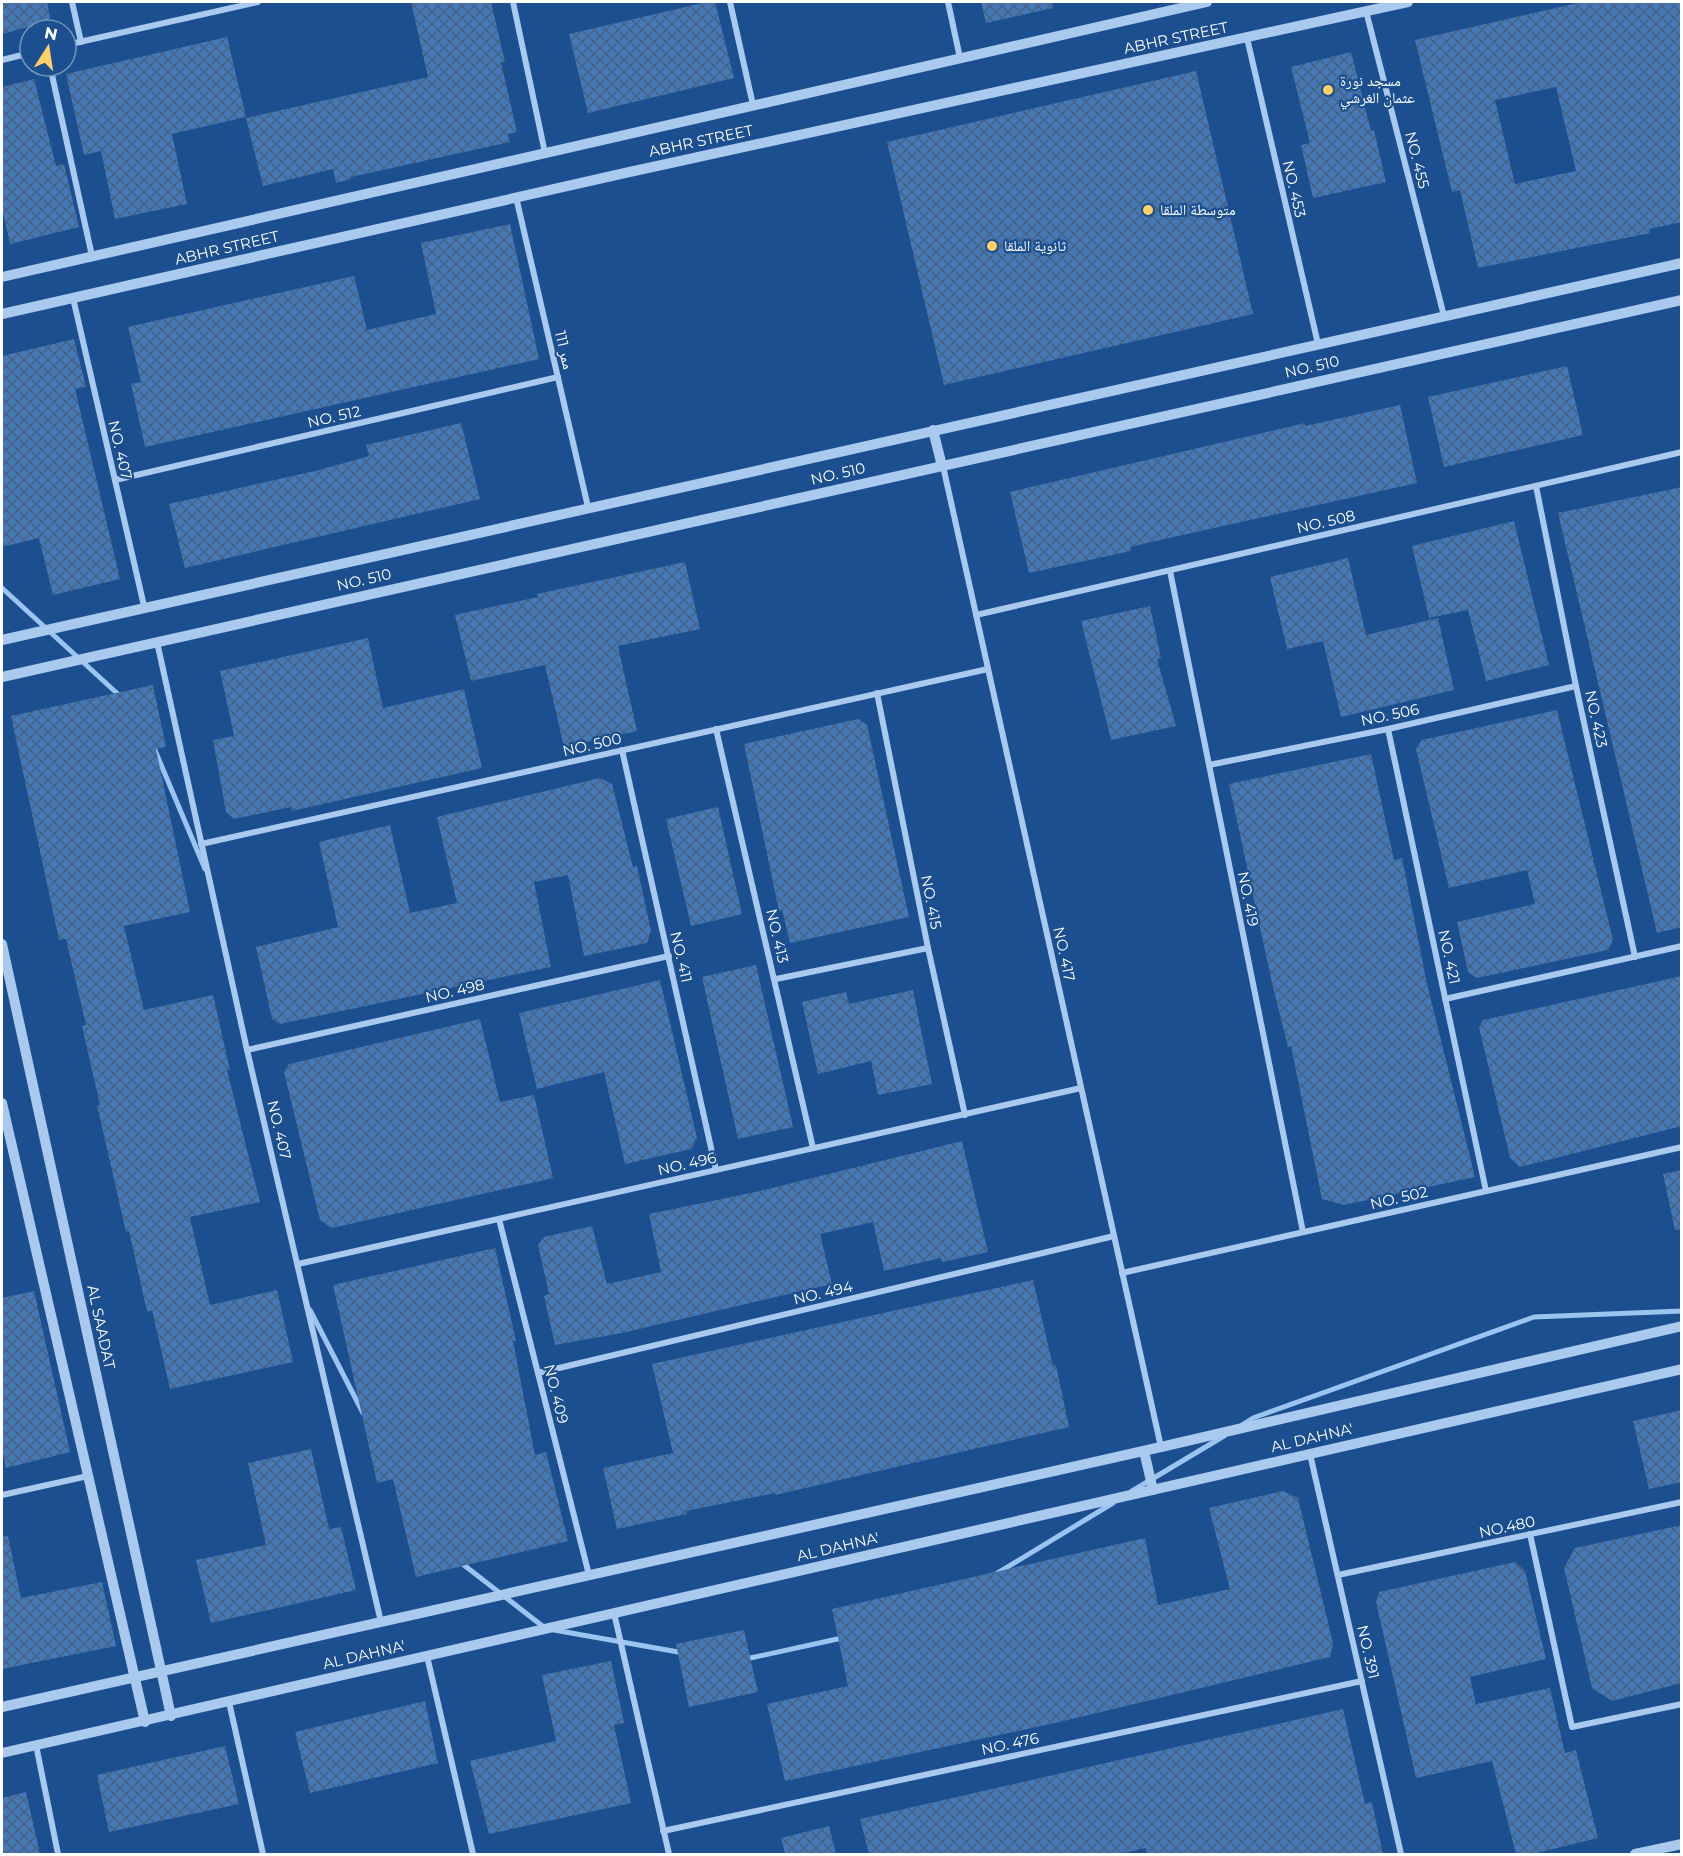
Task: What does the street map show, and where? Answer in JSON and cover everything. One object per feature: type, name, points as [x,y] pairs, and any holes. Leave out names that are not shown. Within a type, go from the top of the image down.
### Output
[{"type":"street","points":[[72,2],[81,42]]},
{"type":"street","points":[[78,43],[258,2]]},
{"type":"street","points":[[513,2],[545,153]]},
{"type":"street","points":[[730,2],[753,105]]},
{"type":"street","points":[[948,2],[960,58]]},
{"type":"street","name":"ABHR STREET","points":[[2,277],[1207,2]]},
{"type":"street","name":"ABHR STREET","points":[[2,315],[516,197],[1408,2]]},
{"type":"street","name":"NO. 455","points":[[1366,11],[1444,316]]},
{"type":"street","name":"NO. 453","points":[[1247,38],[1318,344]]},
{"type":"street","points":[[2,60],[18,56]]},
{"type":"street","points":[[53,78],[92,256]]},
{"type":"street","name":"ممر 111","points":[[516,197],[588,507]]},
{"type":"street","name":"NO. 510","points":[[2,639],[1682,263]]},
{"type":"street","name":"NO. 407","points":[[73,298],[144,606]]},
{"type":"street","name":"NO. 510","points":[[2,677],[1682,300]]},
{"type":"street","name":"NO. 512","points":[[115,480],[558,377]]},
{"type":"street","points":[[933,430],[942,466]]},
{"type":"street","name":"NO. 508","points":[[976,615],[1682,452]]},
{"type":"street","name":"NO. 417","points":[[942,466],[1161,1447]]},
{"type":"street","name":"NO. 423","points":[[1536,486],[1576,686],[1635,957]]},
{"type":"street","name":"NO. 419","points":[[1170,571],[1303,1232]]},
{"type":"street","name":"NO. 407","points":[[157,642],[247,1050],[381,1622]]},
{"type":"street","name":"NO. 500","points":[[201,844],[988,669]]},
{"type":"street","name":"NO. 506","points":[[1209,765],[1388,729],[1576,686]]},
{"type":"street","name":"NO. 415","points":[[877,693],[964,1115]]},
{"type":"street","name":"NO. 413","points":[[716,729],[776,979],[813,1148]]},
{"type":"street","name":"NO. 421","points":[[1388,729],[1486,1191]]},
{"type":"street","name":"NO. 411","points":[[622,750],[716,1170]]},
{"type":"street","name":"AL SAADAT","points":[[2,944],[171,1716]]},
{"type":"street","points":[[1445,999],[1682,946]]},
{"type":"street","points":[[776,979],[928,948]]},
{"type":"street","name":"NO. 498","points":[[247,1050],[669,956]]},
{"type":"street","name":"NO. 496","points":[[298,1264],[1081,1088]]},
{"type":"street","points":[[2,1103],[145,1722]]},
{"type":"street","name":"NO. 502","points":[[1122,1273],[1682,1147]]},
{"type":"street","name":"NO. 409","points":[[499,1219],[589,1575]]},
{"type":"street","name":"NO. 494","points":[[538,1373],[1114,1236]]},
{"type":"street","name":"AL DAHNA'","points":[[2,1707],[1144,1451],[1682,1326]]},
{"type":"street","name":"AL DAHNA'","points":[[2,1753],[1682,1369]]},
{"type":"street","points":[[1144,1451],[1153,1490]]},
{"type":"street","name":"NO. 391","points":[[1310,1454],[1401,1854]]},
{"type":"street","points":[[2,1495],[88,1476]]},
{"type":"street","name":"NO.480","points":[[1338,1575],[1682,1502]]},
{"type":"street","points":[[1530,1534],[1572,1727],[1682,1704]]},
{"type":"street","points":[[614,1613],[669,1854]]},
{"type":"street","points":[[427,1656],[472,1854]]},
{"type":"street","name":"NO. 476","points":[[663,1831],[1362,1681]]},
{"type":"street","points":[[229,1702],[262,1854]]},
{"type":"street","points":[[36,1745],[58,1854]]},
{"type":"street","points":[[1635,1854],[1682,1844]]},
{"type":"building","points":[[2,2],[47,2],[50,18],[18,18],[18,30],[2,34]]},
{"type":"building","points":[[411,2],[491,2],[505,62],[501,63],[517,132],[508,134],[510,142],[351,177],[351,179],[336,183],[333,169],[263,186],[246,118],[428,77]]},
{"type":"building","points":[[715,2],[734,78],[588,113],[569,34]]},
{"type":"building","points":[[981,2],[1052,2],[1053,8],[986,23]]},
{"type":"building","points":[[1582,2],[1682,2],[1682,222],[1649,229],[1650,233],[1478,268],[1460,190],[1452,192],[1415,40]],"holes":[[[1556,87],[1576,171],[1515,184],[1495,100]]]},
{"type":"building","points":[[227,37],[246,117],[172,134],[187,204],[115,219],[101,151],[84,155],[67,78],[78,78],[78,71]]},
{"type":"building","points":[[1351,52],[1371,131],[1374,130],[1386,182],[1313,198],[1301,145],[1310,143],[1291,67]]},
{"type":"building","points":[[1196,71],[1253,314],[944,385],[887,142]]},
{"type":"building","points":[[34,79],[56,166],[64,164],[79,227],[10,244],[2,208],[2,87]]},
{"type":"building","points":[[510,224],[539,359],[145,447],[131,384],[141,382],[128,327],[354,276],[367,330],[436,314],[421,243]]},
{"type":"building","points":[[74,339],[86,387],[75,389],[120,579],[53,595],[39,538],[2,547],[2,356]]},
{"type":"building","points":[[1567,366],[1583,435],[1444,467],[1428,397]]},
{"type":"building","points":[[1400,405],[1417,483],[1130,547],[1131,551],[1029,573],[1010,492],[1305,423],[1305,426]]},
{"type":"building","points":[[461,423],[480,499],[185,568],[169,504],[319,470],[369,456],[366,445]]},
{"type":"building","points":[[1682,487],[1682,927],[1657,933],[1558,513]]},
{"type":"building","points":[[1514,521],[1549,665],[1486,681],[1468,610],[1429,618],[1412,546]]},
{"type":"building","points":[[1348,558],[1366,635],[1438,618],[1454,690],[1341,717],[1323,641],[1287,649],[1270,577]]},
{"type":"building","points":[[685,562],[700,629],[618,646],[637,731],[564,747],[545,665],[471,681],[455,615],[538,597],[537,594]]},
{"type":"building","points":[[1150,606],[1161,658],[1157,659],[1176,726],[1111,740],[1081,621]]},
{"type":"building","points":[[368,638],[383,708],[464,689],[482,768],[292,811],[291,807],[234,819],[226,812],[213,740],[234,736],[220,671]]},
{"type":"building","points":[[153,685],[166,747],[156,749],[190,912],[124,926],[144,1010],[213,995],[230,1070],[227,1070],[260,1202],[190,1217],[210,1305],[277,1290],[293,1362],[170,1389],[152,1310],[147,1312],[129,1231],[126,1232],[97,1105],[100,1105],[82,1026],[86,1025],[66,939],[59,940],[11,716]]},
{"type":"building","points":[[1557,710],[1613,940],[1608,950],[1477,978],[1468,972],[1457,922],[1535,904],[1527,870],[1449,888],[1416,749],[1422,740]]},
{"type":"building","points":[[858,719],[867,725],[909,917],[790,943],[782,910],[779,911],[744,744]]},
{"type":"building","points":[[1371,754],[1394,860],[1402,858],[1427,984],[1475,1177],[1344,1205],[1322,1199],[1291,1046],[1288,1047],[1272,983],[1229,784]]},
{"type":"building","points":[[600,778],[612,784],[633,867],[637,866],[651,931],[647,943],[584,956],[568,875],[534,882],[551,967],[280,1024],[272,1019],[256,947],[338,927],[319,842],[390,825],[410,913],[457,903],[437,817]]},
{"type":"building","points":[[718,807],[742,914],[691,926],[666,819]]},
{"type":"building","points":[[756,965],[793,1127],[738,1139],[702,977]]},
{"type":"building","points":[[1682,976],[1682,1126],[1520,1167],[1510,1158],[1479,1027],[1483,1020]]},
{"type":"building","points":[[660,980],[697,1138],[691,1149],[625,1164],[604,1072],[537,1089],[519,1013]]},
{"type":"building","points":[[913,990],[932,1084],[878,1095],[871,1061],[818,1074],[802,1002],[846,992],[849,1004]]},
{"type":"building","points":[[480,1019],[500,1102],[534,1095],[553,1178],[332,1228],[320,1220],[284,1072],[289,1064]]},
{"type":"building","points":[[962,1141],[988,1252],[942,1262],[941,1258],[884,1271],[873,1222],[820,1234],[832,1284],[622,1333],[555,1345],[544,1296],[549,1294],[538,1245],[544,1237],[592,1226],[607,1284],[661,1272],[649,1214],[760,1191]]},
{"type":"building","points":[[1682,1170],[1682,1229],[1675,1230],[1663,1174]]},
{"type":"building","points":[[495,1248],[516,1341],[513,1341],[535,1455],[546,1452],[568,1541],[416,1577],[393,1479],[377,1483],[333,1285]]},
{"type":"building","points":[[1033,1280],[1053,1366],[1056,1365],[1069,1427],[775,1495],[775,1493],[686,1511],[687,1514],[617,1529],[603,1468],[673,1453],[652,1364]]},
{"type":"building","points":[[34,1291],[70,1452],[6,1468],[2,1449],[2,1298]]},
{"type":"building","points":[[1682,1410],[1682,1482],[1649,1489],[1633,1421]]},
{"type":"building","points":[[311,1449],[329,1529],[341,1527],[356,1590],[211,1623],[196,1560],[266,1545],[248,1463]]},
{"type":"building","points":[[1283,1491],[1298,1498],[1333,1643],[1330,1657],[1055,1723],[785,1781],[767,1704],[848,1686],[832,1609],[1145,1538],[1158,1605],[1230,1589],[1209,1508]]},
{"type":"building","points":[[1682,1525],[1682,1683],[1612,1701],[1592,1688],[1564,1568],[1575,1548]]},
{"type":"building","points":[[8,1536],[21,1598],[102,1582],[116,1646],[2,1669],[2,1537]]},
{"type":"building","points":[[1515,1562],[1525,1571],[1546,1659],[1470,1677],[1476,1704],[1550,1688],[1565,1753],[1576,1750],[1598,1838],[1533,1854],[1516,1854],[1492,1761],[1416,1778],[1376,1602],[1379,1592]]},
{"type":"building","points":[[744,1630],[758,1692],[689,1707],[676,1644]]},
{"type":"building","points":[[611,1661],[624,1723],[614,1725],[631,1803],[489,1834],[470,1761],[556,1741],[542,1675]]},
{"type":"building","points":[[425,1701],[438,1763],[310,1793],[295,1732]]},
{"type":"building","points":[[1343,1709],[1365,1804],[1372,1802],[1383,1854],[1147,1854],[1146,1848],[1120,1854],[869,1854],[860,1819]]},
{"type":"building","points":[[225,1746],[239,1804],[109,1832],[97,1775]]},
{"type":"building","points":[[26,1792],[40,1854],[2,1854],[2,1798]]},
{"type":"building","points":[[829,1826],[836,1854],[785,1854],[781,1838]]},
{"type":"waterway","points":[[2,588],[120,696]]},
{"type":"waterway","points":[[154,748],[205,869]]},
{"type":"waterway","points":[[310,1310],[363,1413]]},
{"type":"waterway","points":[[1242,1425],[1253,1418],[1534,1317],[1682,1311]]},
{"type":"waterway","points":[[1132,1491],[1224,1436]]},
{"type":"waterway","points":[[996,1574],[1113,1503]]},
{"type":"waterway","points":[[460,1562],[545,1628]]},
{"type":"waterway","points":[[554,1630],[684,1653]]},
{"type":"waterway","points":[[746,1659],[842,1638]]},
{"type":"place","name":"مسجد نورة عثمان الغرشي","points":[[1328,90]]},
{"type":"place","name":"متوسطة الملقا","points":[[1148,210]]},
{"type":"place","name":"ثانوية الملقا","points":[[992,246]]}]
